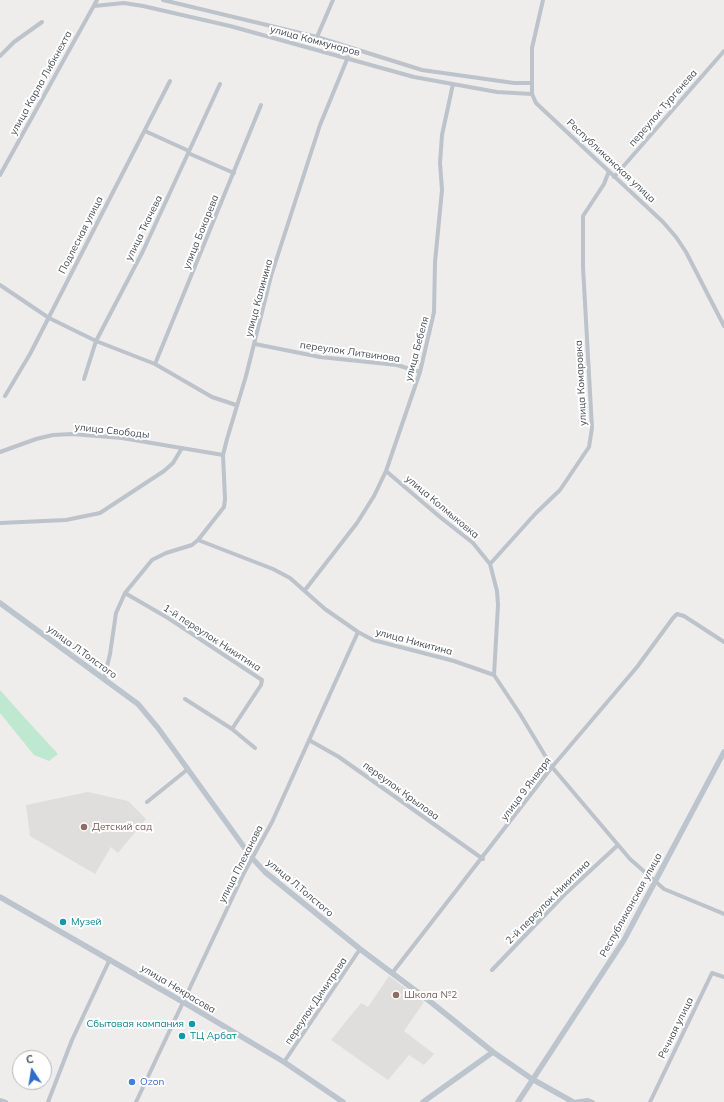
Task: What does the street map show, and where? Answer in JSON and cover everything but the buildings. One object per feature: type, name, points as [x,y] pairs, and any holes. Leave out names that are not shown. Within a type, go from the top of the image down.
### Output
[{"type":"street","name":"улица Карла Либкнехта","points":[[0,175],[97,0]]},
{"type":"street","name":"улица Коммунаров","points":[[163,0],[317,37],[422,70],[514,83],[531,83]]},
{"type":"street","points":[[317,37],[332,0]]},
{"type":"street","points":[[532,94],[532,48],[543,0]]},
{"type":"street","name":"улица Коммунаров","points":[[94,6],[124,3],[143,6],[230,26],[348,57],[414,77],[497,92],[532,94]]},
{"type":"street","points":[[0,56],[14,42],[42,22]]},
{"type":"street","name":"переулок Тургенева","points":[[614,177],[724,51]]},
{"type":"street","name":"улица Калинина","points":[[198,540],[224,507],[224,455],[236,405],[255,344],[271,276],[300,182],[320,125],[348,57]]},
{"type":"street","name":"Подлесная улица","points":[[5,396],[49,318],[170,80]]},
{"type":"street","name":"улица Ткачева","points":[[84,379],[96,341],[143,251],[220,84]]},
{"type":"street","name":"улица Бебеля","points":[[305,590],[357,523],[386,471],[420,372],[434,312],[436,262],[442,190],[440,164],[442,135],[453,84]]},
{"type":"street","name":"Республиканская улица","points":[[532,94],[536,103],[663,222],[676,237],[686,252],[724,326]]},
{"type":"street","name":"улица Бокарева","points":[[155,364],[261,105]]},
{"type":"street","points":[[145,131],[234,173]]},
{"type":"street","name":"улица Комаровка","points":[[490,564],[536,513],[560,490],[589,447],[592,428],[583,267],[583,216],[604,184],[609,171]]},
{"type":"street","points":[[0,285],[49,318],[96,341],[155,364],[212,397],[236,405]]},
{"type":"street","name":"переулок Литвинова","points":[[255,344],[320,357],[397,365],[420,372]]},
{"type":"street","name":"улица Свободы","points":[[0,452],[36,439],[53,435],[72,434],[122,438],[224,455]]},
{"type":"street","points":[[0,523],[66,520],[100,513],[164,471],[173,463],[182,448]]},
{"type":"street","name":"улица Колмыковка","points":[[386,471],[473,543],[490,564],[497,591],[498,605],[494,675]]},
{"type":"street","points":[[104,679],[110,654],[116,613],[125,593],[152,560],[166,553],[192,545],[198,540]]},
{"type":"street","name":"улица Никитина","points":[[198,540],[273,569],[305,590],[325,608],[358,632],[373,640],[454,661],[494,675]]},
{"type":"street","name":"1-й переулок Никитина","points":[[125,593],[168,618],[262,680],[261,685],[232,729]]},
{"type":"street","name":"улица Л.Толстого","points":[[0,603],[138,704],[188,769],[252,858],[279,884],[493,1052],[532,1079],[574,1102]]},
{"type":"street","name":"улица 9 Января","points":[[393,972],[483,859],[552,767],[638,667],[673,618],[678,614],[684,616],[724,642]]},
{"type":"street","name":"улица Плеханова","points":[[136,1102],[252,858],[272,822],[358,632]]},
{"type":"street","points":[[494,675],[552,767],[630,860],[656,883],[677,896],[724,914]]},
{"type":"street","points":[[185,699],[232,729],[255,748]]},
{"type":"street","name":"переулок Крылова","points":[[309,740],[339,757],[483,859]]},
{"type":"street","name":"Республиканская улица","points":[[518,1102],[624,940],[656,883],[724,752]]},
{"type":"street","points":[[147,802],[188,769]]},
{"type":"street","name":"2-й переулок Никитина","points":[[492,970],[564,895],[618,846]]},
{"type":"street","name":"улица Некрасова","points":[[0,897],[110,959],[284,1062],[343,1102]]},
{"type":"street","name":"переулок Димитрова","points":[[284,1062],[360,949]]},
{"type":"street","points":[[48,1102],[72,1040],[110,959]]},
{"type":"street","name":"Речная улица","points":[[650,1102],[712,973],[724,977]]},
{"type":"street","points":[[423,1102],[493,1052]]},
{"type":"street","points":[[0,1100],[6,1102]]},
{"type":"street","points":[[574,1102],[588,1100],[593,1102]]},
{"type":"shaded area","name":"Детский сад","points":[[88,792],[128,801],[146,819],[118,853],[111,847],[95,874],[30,836],[26,805]]},
{"type":"shaded area","points":[[389,976],[424,1002],[404,1031],[434,1054],[424,1065],[409,1055],[388,1080],[331,1040],[361,1003],[368,1007]]},
{"type":"green space","points":[[0,690],[58,754],[49,761],[34,755],[0,713]]},
{"type":"place","name":"Детский сад","points":[[84,827]]},
{"type":"place","name":"Музей","points":[[63,922]]},
{"type":"place","name":"Школа №2","points":[[396,995]]},
{"type":"place","name":"Сбытовая компания","points":[[192,1024]]},
{"type":"place","name":"ТЦ Арбат","points":[[182,1036]]},
{"type":"place","name":"Ozon","points":[[132,1082]]}]
